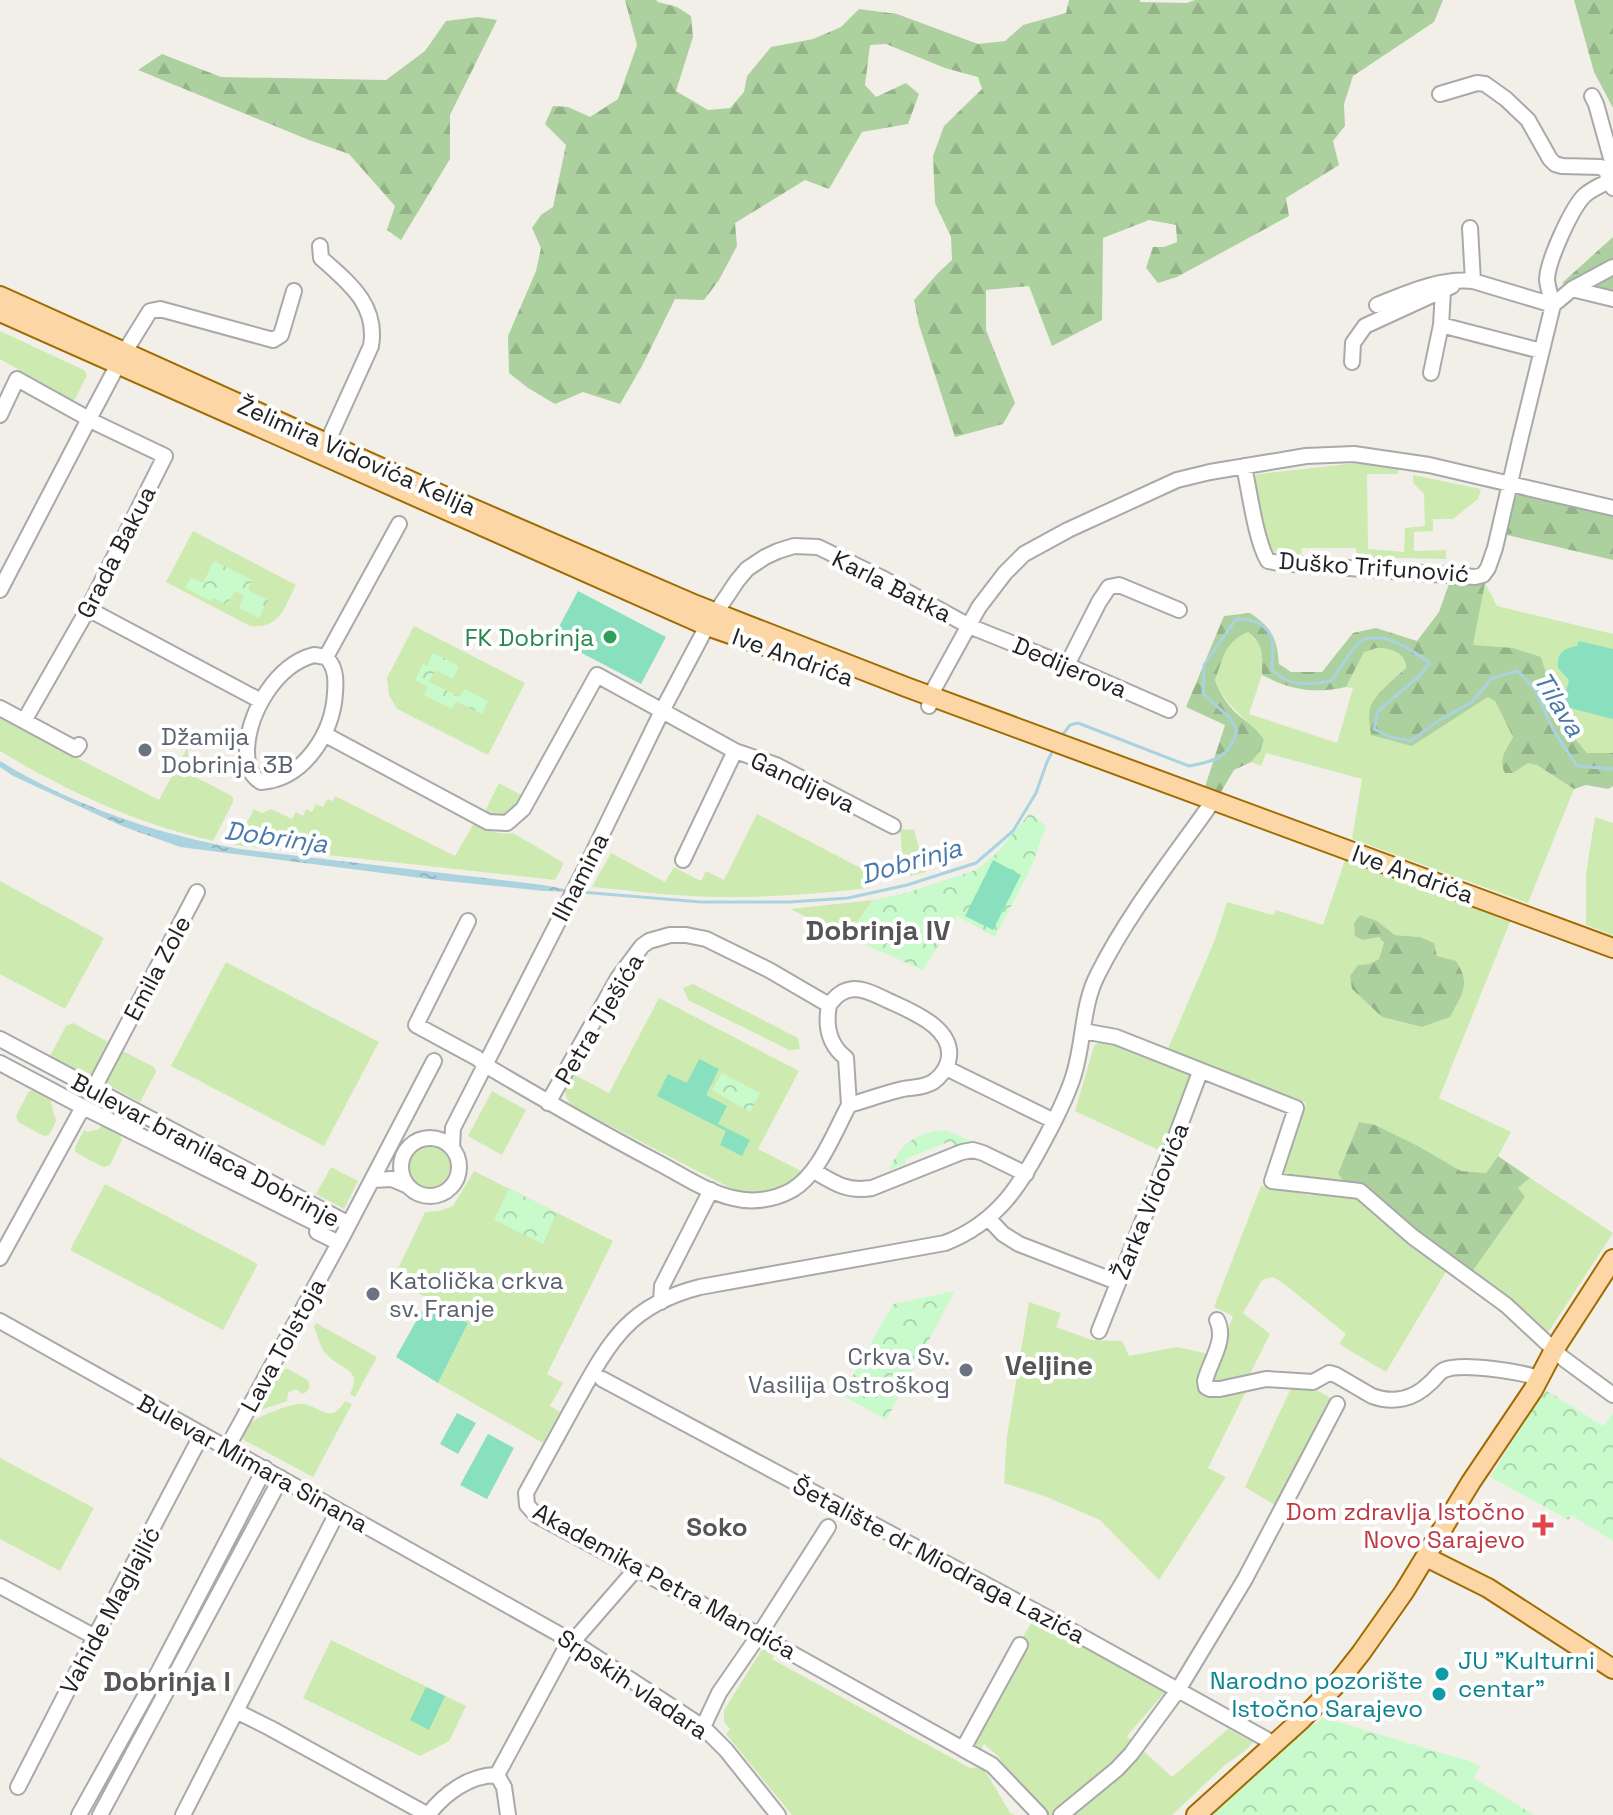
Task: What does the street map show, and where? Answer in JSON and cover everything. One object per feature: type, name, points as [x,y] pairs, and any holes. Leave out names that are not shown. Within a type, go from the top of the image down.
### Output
[{"type":"main road","name":"Želimira Vidovića Kelija","points":[[0,296],[121,359],[711,620]]},
{"type":"main road","name":"Želimira Vidovića Kelija","points":[[0,312],[327,443],[711,620]]},
{"type":"main road","name":"Ive Andrića","points":[[711,620],[930,701],[1043,738],[1613,948]]},
{"type":"main road","points":[[1196,1815],[1335,1686],[1361,1653],[1404,1592],[1613,1259]]},
{"type":"main road","points":[[1430,1550],[1464,1576],[1520,1608],[1613,1669]]},
{"type":"main road","points":[[1404,1592],[1415,1590],[1436,1575],[1464,1576]]},
{"type":"street","points":[[1440,94],[1477,83],[1485,84],[1528,120],[1555,164],[1601,167],[1612,181],[1586,193],[1576,206],[1549,263],[1547,278],[1553,305],[1510,485]]},
{"type":"street","points":[[1592,96],[1613,165]]},
{"type":"street","points":[[1468,280],[1470,228]]},
{"type":"street","points":[[320,246],[321,258],[343,277],[368,309],[373,335],[371,346],[327,443]]},
{"type":"street","points":[[1553,305],[1572,289],[1613,267]]},
{"type":"street","points":[[1377,305],[1424,286],[1468,280],[1553,305]]},
{"type":"street","points":[[1352,362],[1353,343],[1365,326],[1468,280]]},
{"type":"street","points":[[1572,289],[1613,299]]},
{"type":"street","points":[[0,590],[147,314],[154,309],[268,339],[278,338],[294,291]]},
{"type":"street","points":[[1431,373],[1441,325],[1443,291]]},
{"type":"street","points":[[1441,325],[1541,351]]},
{"type":"street","name":"Grada Bakua","points":[[0,415],[17,379],[165,456],[88,609],[24,721]]},
{"type":"street","points":[[930,701],[935,687],[992,589],[1024,554],[1068,530],[1177,480],[1306,456],[1354,454],[1429,465],[1613,508]]},
{"type":"street","name":"Duško Trifunović","points":[[1244,466],[1252,508],[1268,561],[1400,572],[1483,575],[1495,548],[1510,485]]},
{"type":"street","points":[[326,657],[399,524]]},
{"type":"street","name":"Karla Batka","points":[[711,620],[747,569],[778,551],[806,546],[818,547],[880,577],[969,626]]},
{"type":"street","points":[[1067,665],[1109,587],[1119,585],[1179,610]]},
{"type":"street","points":[[88,609],[261,701]]},
{"type":"street","name":"Ilhamina","points":[[452,1148],[453,1128],[662,711],[711,620]]},
{"type":"street","name":"Dedijerova","points":[[969,626],[1169,710]]},
{"type":"street","points":[[314,655],[326,657],[334,669],[335,689],[332,714],[324,734],[312,753],[294,769],[272,781],[261,782],[249,770],[247,752],[252,722],[261,701],[279,678],[300,661],[314,655]]},
{"type":"street","points":[[324,734],[488,822],[507,823],[523,809],[597,675],[735,751]]},
{"type":"street","points":[[0,708],[76,749],[79,745]]},
{"type":"street","name":"Gandijeva","points":[[683,860],[735,751],[776,765],[893,826]]},
{"type":"street","points":[[946,1068],[1054,1121],[1074,1077],[1096,977],[1132,914],[1213,801]]},
{"type":"street","name":"Emila Zole","points":[[94,1088],[197,892]]},
{"type":"street","points":[[468,921],[416,1025],[477,1058],[548,1103],[711,1190],[746,1201],[777,1197],[792,1190],[814,1171],[849,1105],[846,1058],[836,1050],[830,1038],[827,1017],[829,1005],[841,993],[859,989],[878,996],[921,1017],[947,1040],[950,1051],[946,1068],[940,1076],[924,1086],[849,1105]]},
{"type":"street","name":"Petra Tješića","points":[[548,1103],[618,978],[649,941],[670,935],[706,939],[769,970],[829,1005]]},
{"type":"street","points":[[1083,1031],[1116,1037],[1296,1108],[1272,1181],[1360,1191],[1413,1237],[1506,1305],[1564,1359],[1613,1395]]},
{"type":"street","name":"Bulevar branilaca Dobrinje","points":[[0,1039],[349,1224],[339,1243],[317,1232],[321,1226],[302,1215],[0,1063]]},
{"type":"street","points":[[349,1224],[377,1179],[434,1061]]},
{"type":"street","name":"Žarka Vidovića","points":[[1099,1331],[1200,1072]]},
{"type":"street","points":[[0,1258],[83,1107]]},
{"type":"street","name":"Akademika Petra Mandića","points":[[1040,1815],[992,1765],[536,1515],[527,1505],[526,1497],[606,1349],[630,1322],[661,1302],[700,1287],[945,1243],[962,1236],[988,1218],[1010,1196],[1026,1174],[1054,1121]]},
{"type":"street","points":[[406,1185],[401,1174],[403,1155],[420,1139],[436,1139],[453,1128]]},
{"type":"street","points":[[377,1179],[399,1180],[423,1195],[445,1192],[456,1180],[457,1157],[452,1148],[436,1139]]},
{"type":"street","points":[[814,1171],[849,1189],[872,1188],[973,1150],[1026,1174]]},
{"type":"street","points":[[377,1179],[390,1174],[401,1163]]},
{"type":"street","points":[[661,1302],[662,1286],[711,1190]]},
{"type":"street","points":[[988,1218],[1003,1234],[1019,1244],[1117,1282]]},
{"type":"street","name":"Lava Tolstoja","points":[[227,1448],[339,1243]]},
{"type":"street","points":[[1217,1320],[1221,1337],[1207,1374],[1205,1384],[1210,1389],[1266,1379],[1313,1382],[1329,1373],[1372,1396],[1396,1399],[1415,1396],[1440,1372],[1453,1368],[1517,1372],[1539,1378]]},
{"type":"street","name":"Bulevar Mimara Sinana","points":[[0,1321],[507,1604]]},
{"type":"street","name":"Šetalište dr Miodraga Lazića","points":[[602,1379],[1061,1625],[1266,1739],[1273,1746]]},
{"type":"street","points":[[1061,1815],[1117,1769],[1178,1690],[1245,1579],[1337,1404]]},
{"type":"street","name":"Vahide Maglajlić","points":[[18,1787],[202,1434]]},
{"type":"street","points":[[79,1815],[159,1671],[265,1468]]},
{"type":"street","points":[[100,1815],[281,1478]]},
{"type":"street","points":[[183,1815],[338,1511]]},
{"type":"street","points":[[703,1727],[719,1693],[828,1527]]},
{"type":"street","points":[[497,1775],[563,1653],[636,1569]]},
{"type":"street","points":[[0,1586],[95,1637]]},
{"type":"street","name":"Srpskih vladara","points":[[507,1604],[573,1642],[703,1727],[726,1750],[778,1815]]},
{"type":"street","points":[[963,1749],[1020,1645]]},
{"type":"street","points":[[236,1711],[428,1815],[445,1796],[469,1782],[497,1775]]},
{"type":"street","points":[[497,1775],[504,1787],[508,1815]]},
{"type":"green space","points":[[625,0],[656,0],[691,16],[693,37],[676,91],[708,110],[730,108],[744,92],[747,76],[771,47],[813,39],[841,27],[859,9],[897,14],[978,44],[1005,41],[1023,25],[1066,13],[1069,0],[1186,3],[1195,0],[1443,0],[1434,22],[1353,76],[1344,104],[1345,126],[1333,141],[1339,165],[1286,198],[1289,216],[1177,277],[1158,283],[1146,268],[1153,247],[1177,242],[1176,225],[1149,220],[1103,238],[1102,320],[1052,346],[1029,286],[986,290],[986,330],[1015,403],[1003,424],[955,437],[914,300],[952,260],[951,237],[935,203],[933,156],[944,126],[982,89],[978,77],[945,68],[886,44],[870,45],[865,85],[876,97],[906,83],[919,94],[908,124],[862,132],[829,189],[805,180],[735,223],[737,246],[719,280],[704,300],[675,299],[620,404],[583,392],[555,404],[509,373],[508,336],[536,271],[541,248],[532,228],[541,215],[553,207],[566,145],[545,124],[553,106],[568,107],[590,117],[618,99],[637,45]]},
{"type":"green space","points":[[1574,0],[1613,0],[1613,108],[1594,72]]},
{"type":"green space","points":[[478,17],[497,20],[450,115],[450,159],[401,240],[387,230],[395,206],[349,154],[138,70],[162,54],[221,77],[386,80],[425,51],[446,21]]},
{"type":"green space","points":[[1613,237],[1613,298],[1562,283]]},
{"type":"green space","points":[[0,331],[84,370],[87,375],[74,401],[0,359]]},
{"type":"green space","points":[[1365,462],[1399,467],[1398,474],[1367,474],[1368,549],[1404,552],[1405,528],[1425,526],[1424,494],[1413,483],[1413,475],[1481,489],[1478,499],[1453,519],[1433,519],[1433,531],[1414,532],[1414,551],[1446,550],[1446,559],[1357,557],[1356,548],[1302,548],[1301,556],[1278,556],[1269,547],[1253,477]]},
{"type":"green space","points":[[1522,480],[1613,500],[1613,560],[1503,534]]},
{"type":"green space","points":[[193,531],[296,585],[275,620],[250,626],[166,582]]},
{"type":"green space","points":[[214,561],[252,580],[248,590],[268,600],[259,618],[239,608],[244,596],[235,591],[227,605],[185,588],[191,577],[203,583]]},
{"type":"green space","points":[[1450,581],[1485,583],[1473,645],[1513,648],[1541,657],[1562,723],[1587,753],[1613,753],[1613,786],[1608,789],[1586,785],[1574,789],[1537,765],[1528,763],[1513,773],[1505,773],[1503,759],[1513,737],[1495,701],[1488,697],[1412,746],[1371,735],[1370,708],[1381,692],[1406,668],[1401,655],[1382,648],[1364,652],[1346,687],[1303,689],[1262,675],[1260,646],[1248,632],[1229,646],[1215,680],[1229,705],[1264,740],[1251,762],[1234,770],[1221,792],[1204,790],[1225,725],[1186,707],[1224,616],[1250,613],[1272,634],[1279,664],[1291,672],[1322,672],[1353,633],[1376,628],[1417,641],[1439,612]]},
{"type":"green space","points":[[1485,583],[1497,606],[1613,634],[1613,753],[1587,753],[1562,723],[1541,657],[1472,646]]},
{"type":"green space","name":"FK Dobrinja","points":[[578,591],[666,637],[641,684],[553,638]]},
{"type":"green space","points":[[414,626],[525,683],[488,755],[397,709],[389,695],[387,678]]},
{"type":"green space","points":[[1248,632],[1262,647],[1262,675],[1249,714],[1337,743],[1353,688],[1346,687],[1364,652],[1376,648],[1397,652],[1406,663],[1406,668],[1388,685],[1412,746],[1488,697],[1495,701],[1513,737],[1505,750],[1513,773],[1528,762],[1574,789],[1528,903],[1352,839],[1362,779],[1266,753],[1261,766],[1251,762],[1260,751],[1260,734],[1229,703],[1215,680],[1229,646]]},
{"type":"green space","points":[[1579,641],[1613,649],[1613,719],[1562,706],[1569,680],[1558,668],[1558,659],[1562,652],[1577,646]]},
{"type":"green space","points":[[433,653],[459,666],[453,679],[435,670],[429,682],[460,697],[465,689],[488,701],[482,714],[456,701],[452,709],[424,695],[428,687],[415,680]]},
{"type":"green space","points":[[0,716],[159,800],[188,746],[188,773],[230,795],[233,802],[213,841],[147,822],[72,790],[0,751]]},
{"type":"green space","points":[[499,783],[525,797],[506,819],[486,816],[485,811]]},
{"type":"green space","points":[[335,796],[455,856],[474,823],[493,832],[513,833],[564,863],[555,880],[235,845],[254,809],[262,813],[271,809],[292,819],[296,812],[303,816],[306,809],[312,812],[316,804],[323,807],[327,799],[333,801]]},
{"type":"green space","points":[[1030,813],[1046,826],[1031,868],[995,937],[957,916],[923,970],[847,937],[873,900],[906,893],[976,870],[996,854]]},
{"type":"green space","points":[[757,814],[874,875],[868,888],[734,897],[684,896],[592,887],[611,853],[665,882],[674,867],[701,881],[706,871],[724,880]]},
{"type":"green space","points":[[1595,817],[1613,823],[1613,935],[1586,925],[1586,874]]},
{"type":"green space","points":[[900,829],[914,830],[926,872],[910,876],[902,854]]},
{"type":"green space","points":[[1346,857],[1512,917],[1439,1098],[1511,1132],[1486,1173],[1461,1171],[1420,1147],[1359,1122],[1338,1172],[1345,1183],[1282,1176],[1306,1103],[1167,1051],[1214,942],[1227,902],[1273,915],[1276,910],[1323,925]],"holes":[[[1377,921],[1395,935],[1420,937],[1437,956],[1450,1017],[1422,1027],[1382,1017],[1352,989],[1369,964],[1380,959],[1384,943],[1379,937],[1363,940]]]},
{"type":"green space","points":[[993,860],[1021,875],[993,930],[965,916]]},
{"type":"green space","points":[[0,881],[104,938],[65,1009],[0,974]]},
{"type":"green space","points":[[873,900],[847,937],[790,909]]},
{"type":"green space","points":[[1360,915],[1377,921],[1395,935],[1420,937],[1434,943],[1437,956],[1456,961],[1464,983],[1450,1017],[1422,1027],[1382,1017],[1352,989],[1350,976],[1358,965],[1379,959],[1384,943],[1379,937],[1363,940],[1355,936],[1354,923]]},
{"type":"green space","points":[[226,962],[379,1042],[324,1146],[171,1066]]},
{"type":"green space","points":[[693,984],[798,1038],[800,1049],[789,1050],[688,1000],[683,988]]},
{"type":"green space","points":[[659,998],[799,1071],[758,1149],[803,1172],[795,1182],[763,1193],[736,1191],[572,1106],[565,1090],[573,1074],[609,1093]]},
{"type":"green space","points":[[73,1023],[110,1043],[91,1078],[50,1056],[66,1026]]},
{"type":"green space","points":[[1101,1040],[1192,1076],[1161,1151],[1075,1111],[1094,1046]]},
{"type":"green space","points":[[119,1049],[154,1067],[156,1072],[140,1102],[102,1082]]},
{"type":"green space","points":[[699,1059],[719,1069],[706,1095],[727,1106],[718,1124],[750,1140],[742,1156],[720,1145],[726,1131],[657,1096],[668,1074],[687,1083]]},
{"type":"green space","points":[[722,1073],[760,1093],[750,1112],[712,1090]]},
{"type":"green space","points":[[36,1090],[52,1098],[57,1119],[49,1135],[44,1136],[18,1122],[16,1116],[29,1091]]},
{"type":"green space","points":[[492,1091],[526,1110],[502,1155],[468,1136]]},
{"type":"green space","points":[[1359,1122],[1375,1125],[1461,1171],[1486,1173],[1498,1156],[1530,1178],[1518,1188],[1525,1197],[1472,1272],[1345,1183],[1338,1173]]},
{"type":"green space","points":[[102,1125],[120,1135],[122,1140],[110,1165],[103,1167],[75,1152],[84,1130],[99,1129]]},
{"type":"green space","points":[[945,1130],[976,1143],[954,1147],[951,1141],[905,1159],[906,1164],[889,1170],[898,1153],[910,1141],[926,1133]]},
{"type":"green space","points":[[429,1146],[444,1152],[450,1167],[444,1182],[429,1188],[414,1182],[408,1167],[414,1152]]},
{"type":"green space","points":[[331,1167],[358,1181],[344,1209],[316,1194]]},
{"type":"green space","points":[[474,1171],[613,1241],[547,1374],[563,1383],[550,1406],[560,1412],[543,1443],[438,1383],[468,1323],[428,1300],[395,1275],[425,1212],[453,1206]]},
{"type":"green space","points":[[1530,1178],[1613,1233],[1549,1331],[1544,1333],[1472,1272],[1524,1198],[1518,1188]]},
{"type":"green space","points":[[105,1184],[258,1264],[223,1330],[70,1250]]},
{"type":"green space","points":[[1261,1186],[1310,1195],[1348,1195],[1356,1198],[1447,1270],[1386,1372],[1339,1344],[1346,1334],[1273,1277],[1262,1280],[1243,1313],[1270,1334],[1249,1376],[1214,1385],[1208,1380],[1233,1316],[1214,1307]]},
{"type":"green space","points":[[509,1189],[557,1213],[543,1244],[494,1220]]},
{"type":"green space","points":[[955,1291],[886,1420],[842,1395],[893,1304]]},
{"type":"green space","points":[[428,1300],[468,1323],[438,1383],[396,1357]]},
{"type":"green space","points":[[1029,1302],[1061,1313],[1056,1327],[1092,1340],[1122,1341],[1129,1356],[1177,1347],[1209,1354],[1200,1383],[1249,1385],[1208,1468],[1226,1477],[1159,1580],[1100,1520],[1047,1497],[1004,1483],[1007,1436]]},
{"type":"green space","points":[[316,1323],[377,1357],[355,1397],[350,1394],[354,1379],[352,1375],[325,1353],[314,1327]]},
{"type":"green space","points":[[284,1369],[308,1380],[308,1390],[302,1394],[292,1391],[288,1393],[287,1401],[258,1409],[275,1374]]},
{"type":"green space","points":[[1292,1386],[1311,1387],[1331,1398],[1331,1403],[1276,1506],[1245,1487]]},
{"type":"green space","points":[[1544,1389],[1603,1426],[1613,1413],[1613,1541],[1571,1515],[1569,1520],[1490,1477]]},
{"type":"green space","points":[[345,1401],[352,1404],[313,1477],[244,1440],[242,1435],[253,1421],[282,1408],[302,1404],[330,1413]]},
{"type":"green space","points":[[457,1413],[476,1423],[458,1454],[440,1444]]},
{"type":"green space","points":[[488,1434],[514,1448],[487,1499],[460,1485]]},
{"type":"green space","points":[[0,1458],[94,1508],[60,1571],[0,1539]]},
{"type":"green space","points":[[1035,1617],[1165,1692],[1127,1736],[1172,1777],[1228,1729],[1253,1742],[1172,1815],[1046,1815],[1036,1801],[1011,1780],[999,1757],[984,1744],[980,1751],[971,1745],[1029,1646],[1021,1640]]},
{"type":"green space","points":[[331,1640],[466,1706],[449,1741],[420,1756],[303,1698]]},
{"type":"green space","points":[[765,1648],[775,1653],[772,1659],[970,1768],[983,1767],[1010,1813],[1015,1815],[792,1815],[726,1734],[730,1729],[724,1722],[724,1710]]},
{"type":"green space","points":[[426,1687],[445,1696],[429,1730],[410,1720]]},
{"type":"green space","points":[[1324,1718],[1480,1766],[1474,1778],[1534,1815],[1208,1815],[1303,1731]]},
{"type":"water","name":"Dobrinja","points":[[0,761],[86,805],[209,843],[582,892],[437,880],[180,847],[122,826],[13,776],[0,767]]},
{"type":"waterway","name":"Dobrinja","points":[[1061,737],[1070,725],[1078,723],[1189,766],[1220,757],[1230,746],[1237,730],[1229,717],[1203,694],[1204,665],[1236,619],[1243,619],[1267,629],[1272,641],[1272,670],[1292,682],[1331,681],[1358,643],[1370,638],[1388,639],[1415,652],[1430,663],[1378,711],[1374,729],[1390,737],[1411,741],[1472,702],[1492,678],[1517,671],[1534,689],[1553,729],[1577,766],[1613,769]]},
{"type":"waterway","name":"Dobrinja","points":[[581,892],[701,902],[790,902],[848,898],[907,885],[976,863],[1013,831],[1036,793],[1053,750]]},
{"type":"place","name":"FK Dobrinja","points":[[610,637]]},
{"type":"place","name":"Džamija Dobrinja 3B","points":[[145,750]]},
{"type":"place","name":"Katolička crkva sv. Franje","points":[[373,1294]]},
{"type":"place","name":"Crkva Sv. Vasilija Ostroškog","points":[[966,1370]]},
{"type":"place","name":"Dom zdravlja Istočno Novo Sarajevo","points":[[1543,1525]]},
{"type":"place","name":"JU \"Kulturni centar\"","points":[[1442,1674]]},
{"type":"place","name":"Narodno pozorište Istočno Sarajevo","points":[[1439,1694]]},
{"type":"district","name":"Dobrinja IV","points":[[878,930]]},
{"type":"district","name":"Veljine","points":[[1049,1365]]},
{"type":"district","name":"Soko","points":[[717,1527]]},
{"type":"district","name":"Dobrinja I","points":[[167,1681]]},
{"type":"water label","name":"Tilava","points":[[1559,704]]}]
